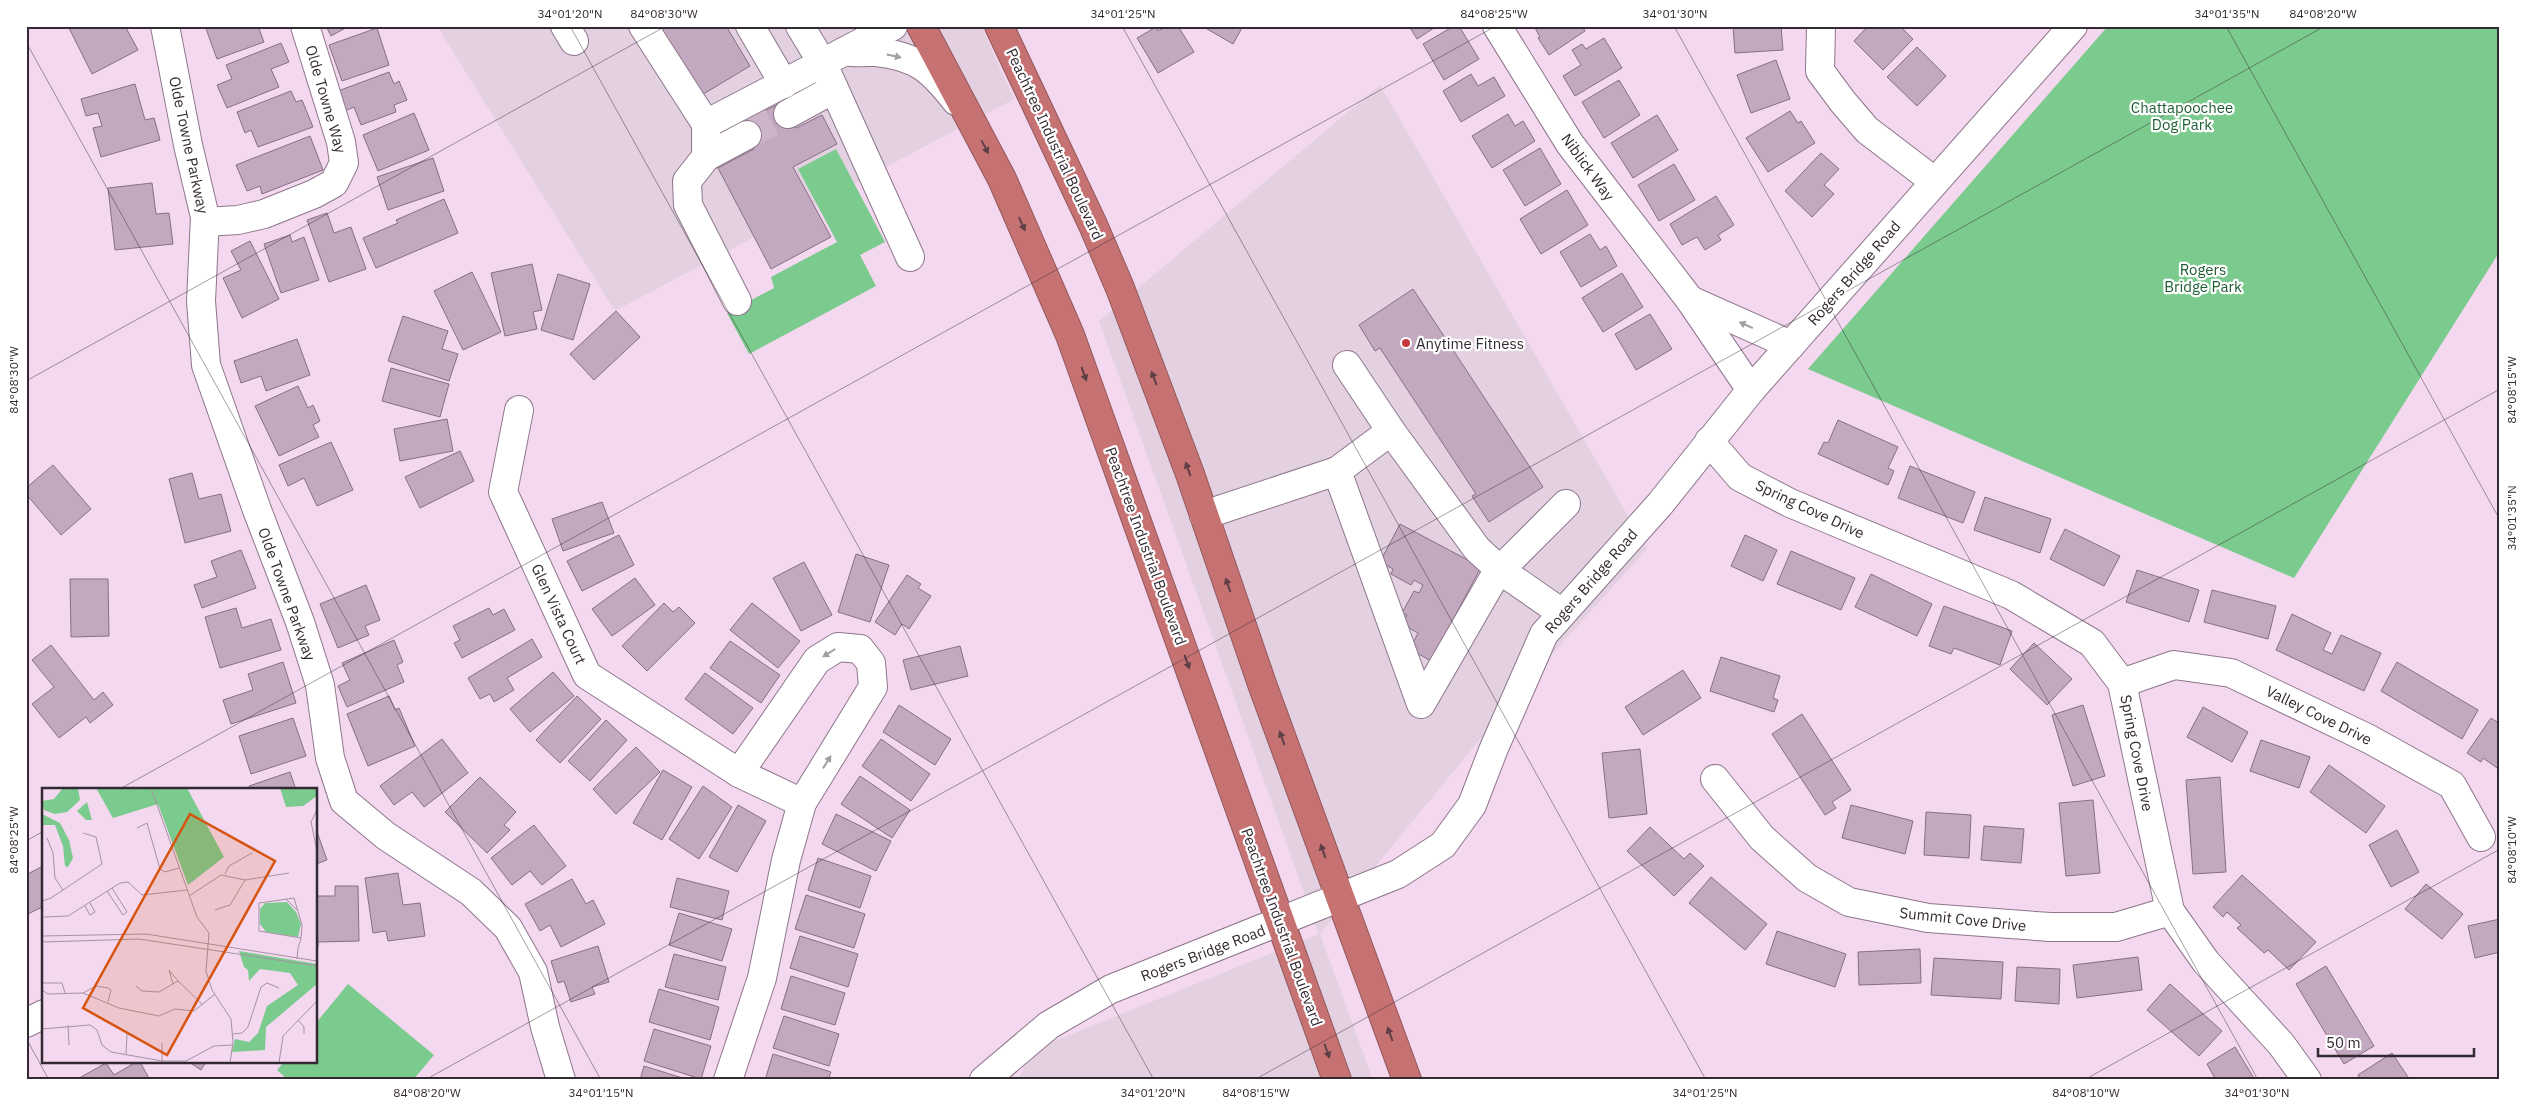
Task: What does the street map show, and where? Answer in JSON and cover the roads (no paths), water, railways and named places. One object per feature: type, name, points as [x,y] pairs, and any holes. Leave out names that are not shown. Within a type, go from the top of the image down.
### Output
[{"type":"highway","name":"Peachtree Industrial Boulevard","points":[[921,26],[1002,180],[1070,335],[1337,1080]]},
{"type":"highway","name":"Peachtree Industrial Boulevard","points":[[999,26],[1094,225],[1120,288],[1204,515],[1266,693],[1407,1080]]},
{"type":"street","name":"Olde Towne Parkway","points":[[165,26],[205,222],[200,301],[206,365],[257,510],[303,631],[320,685],[330,758],[344,801],[386,836],[471,892],[508,928],[533,972],[545,1027],[561,1080]]},
{"type":"street","name":"Olde Towne Way","points":[[205,222],[238,220],[264,214],[314,194],[334,183],[344,163],[341,142],[304,26]]},
{"type":"street","points":[[643,26],[706,124],[706,157]]},
{"type":"street","points":[[750,26],[784,84]]},
{"type":"street","points":[[800,26],[834,58]]},
{"type":"street","points":[[855,26],[834,58],[834,89],[910,257]]},
{"type":"street","points":[[706,124],[893,26]]},
{"type":"street","name":"Niblick Way","points":[[1496,26],[1570,144],[1690,300],[1751,390]]},
{"type":"street","points":[[1821,26],[1820,71],[1825,79],[1867,130],[1934,181]]},
{"type":"street","name":"Rogers Bridge Road","points":[[984,1080],[1049,1025],[1111,989],[1280,923],[1340,896],[1398,874],[1443,845],[1472,805],[1544,634],[1660,504],[1709,440],[1751,390],[2073,26]]},
{"type":"street","points":[[834,58],[878,52],[917,61],[944,85],[969,116]]},
{"type":"street","points":[[788,114],[834,89]]},
{"type":"street","points":[[737,301],[688,205],[687,181],[706,157],[747,135]]},
{"type":"street","name":"Niblick Way","points":[[1690,300],[1791,345]]},
{"type":"street","points":[[1347,365],[1477,550],[1500,570],[1562,613]]},
{"type":"street","name":"Glen Vista Court","points":[[519,410],[503,492],[588,675],[739,774],[802,803]]},
{"type":"street","points":[[1204,515],[1338,470],[1392,431]]},
{"type":"street","name":"Spring Cove Drive","points":[[1709,440],[1740,477],[1790,503],[2011,595],[2092,643],[2122,683],[2170,911],[2206,962],[2281,1044],[2307,1080]]},
{"type":"street","points":[[1338,470],[1421,704],[1500,570],[1566,504]]},
{"type":"street","points":[[728,1080],[762,978],[784,868],[802,803],[873,687],[872,663],[860,649],[838,647],[817,660],[739,774]]},
{"type":"street","name":"Valley Cove Drive","points":[[2122,683],[2174,665],[2231,672],[2369,738],[2452,785],[2482,837]]},
{"type":"street","name":"Summit Cove Drive","points":[[1715,779],[1762,838],[1807,878],[1849,902],[1928,918],[2050,927],[2116,927],[2170,911]]},
{"type":"street","points":[[26,1023],[42,1015]]},
{"type":"tunnel","points":[[747,135],[788,114]]},
{"type":"place","name":"Anytime Fitness","points":[[1406,343]]},
{"type":"park label","name":"Chattapoochee Dog Park","points":[[2182,116]]},
{"type":"park label","name":"Rogers Bridge Park","points":[[2203,278]]}]
